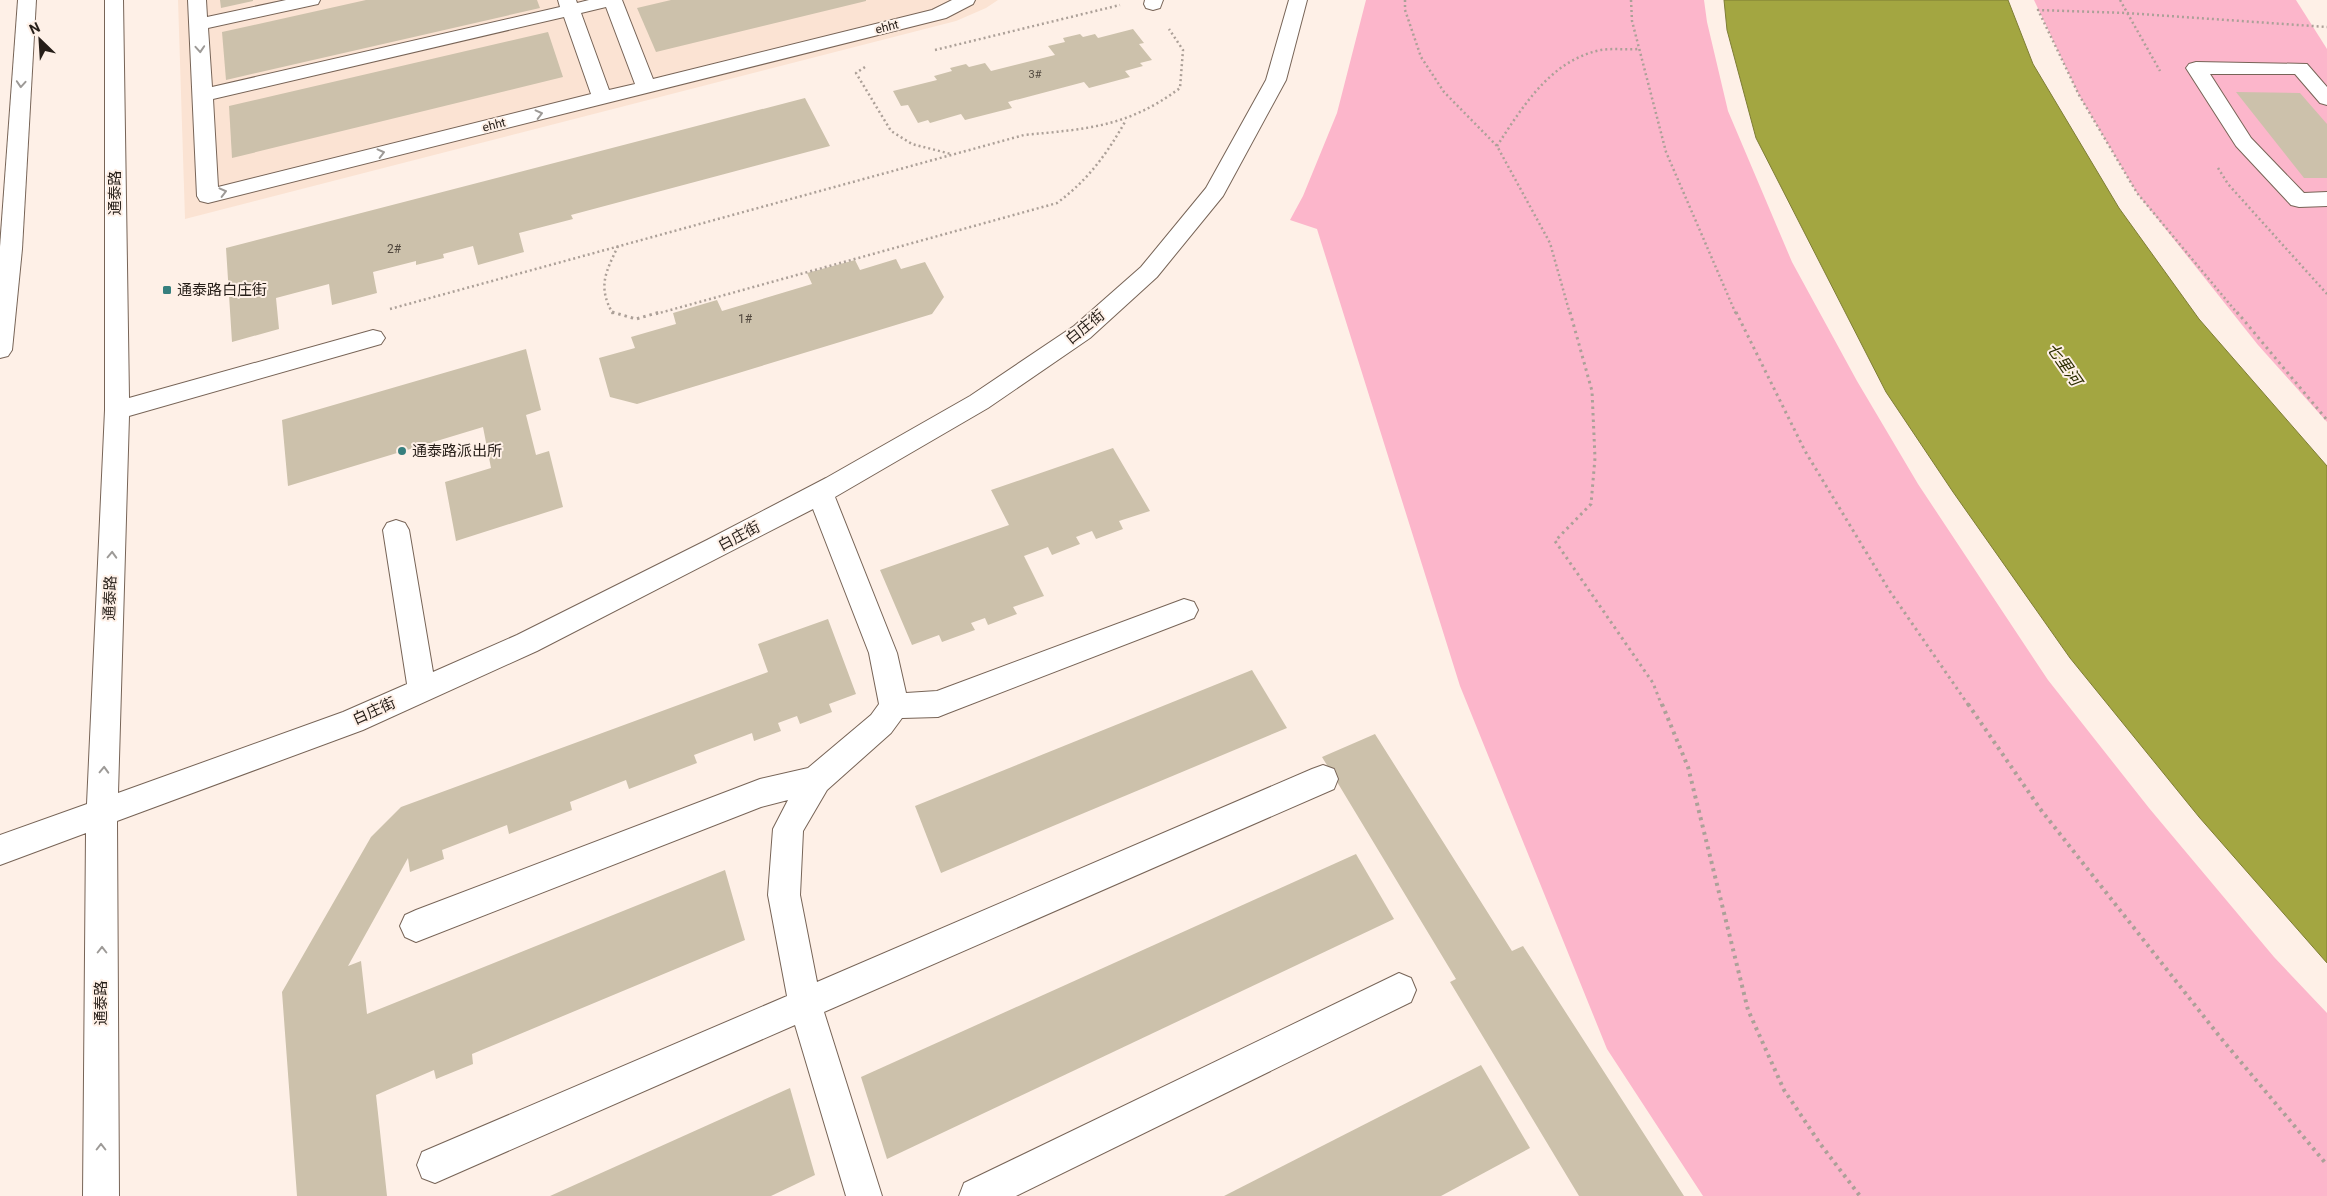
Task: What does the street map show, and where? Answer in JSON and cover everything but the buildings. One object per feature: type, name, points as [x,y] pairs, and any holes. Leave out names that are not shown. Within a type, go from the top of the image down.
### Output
[{"type":"street","points":[[0,350],[6,222],[27,0]]},
{"type":"street","name":"通泰路","points":[[101,1196],[102,812],[117,410],[114,0]]},
{"type":"street","name":"ehht","points":[[197,0],[208,196],[939,14],[966,0]]},
{"type":"street","points":[[198,25],[311,0]]},
{"type":"street","points":[[202,94],[568,5],[613,0],[646,87]]},
{"type":"street","name":"白庄街","points":[[0,850],[353,721],[422,690],[544,634],[716,548],[820,493],[979,402],[1082,332],[1149,272],[1215,191],[1276,80],[1298,0]]},
{"type":"street","points":[[568,5],[602,98]]},
{"type":"street","points":[[2327,99],[2300,68],[2196,68],[2243,142],[2299,200],[2327,199]]},
{"type":"street","points":[[117,410],[373,338]]},
{"type":"street","points":[[820,493],[883,653],[894,706],[881,724],[816,780],[788,829],[784,895],[805,1004],[864,1196]]},
{"type":"street","points":[[396,530],[422,690]]},
{"type":"street","points":[[894,706],[938,704],[1184,610]]},
{"type":"street","points":[[435,1165],[1323,779]]},
{"type":"street","points":[[416,926],[760,793],[816,780]]},
{"type":"street","points":[[977,1196],[1399,990]]},
{"type":"path","points":[[1405,0],[1405,10],[1421,57],[1444,92],[1497,146],[1550,243],[1592,391],[1595,458],[1591,504],[1555,541],[1653,683],[1688,767],[1748,1010],[1784,1090],[1821,1145],[1860,1196]]},
{"type":"path","points":[[1630,0],[1632,21],[1666,152],[1727,295],[1805,451],[1889,590],[2041,810],[2220,1037],[2327,1165]]},
{"type":"path","points":[[388,310],[618,245],[1024,135],[1093,129],[1126,119],[1165,101],[1180,88],[1182,50],[1153,2]]},
{"type":"path","points":[[929,52],[1120,5]]},
{"type":"path","points":[[2327,27],[2126,13],[2038,10],[2079,95],[2137,193],[2327,420]]},
{"type":"path","points":[[1497,146],[1519,112],[1554,72],[1567,63],[1580,56],[1601,50],[1639,49]]},
{"type":"path","points":[[872,66],[862,68],[856,73],[891,131],[912,144],[951,154]]},
{"type":"path","points":[[618,245],[604,277],[604,299],[613,314],[636,319],[1057,203],[1079,188],[1100,165],[1126,119]]},
{"type":"shaded area","points":[[178,0],[998,0],[986,8],[956,21],[185,219]]},
{"type":"shaded area","points":[[1366,0],[1704,0],[1707,22],[1728,111],[1792,262],[1857,381],[1918,484],[2048,680],[2149,808],[2274,957],[2327,1013],[2327,1196],[1703,1196],[1607,1049],[1460,686],[1317,229],[1290,220],[1303,196],[1337,113]]},
{"type":"shaded area","points":[[2034,0],[2296,0],[2327,49],[2327,422],[2258,345],[2137,193],[2079,95]]},
{"type":"water","name":"七里河","points":[[1724,0],[2008,0],[2033,64],[2119,208],[2199,319],[2327,466],[2327,963],[2199,817],[2070,658],[1953,492],[1886,392],[1756,138],[1727,30]]},
{"type":"place","name":"通泰路白庄街","points":[[167,290]]},
{"type":"place","name":"通泰路派出所","points":[[402,451]]}]
